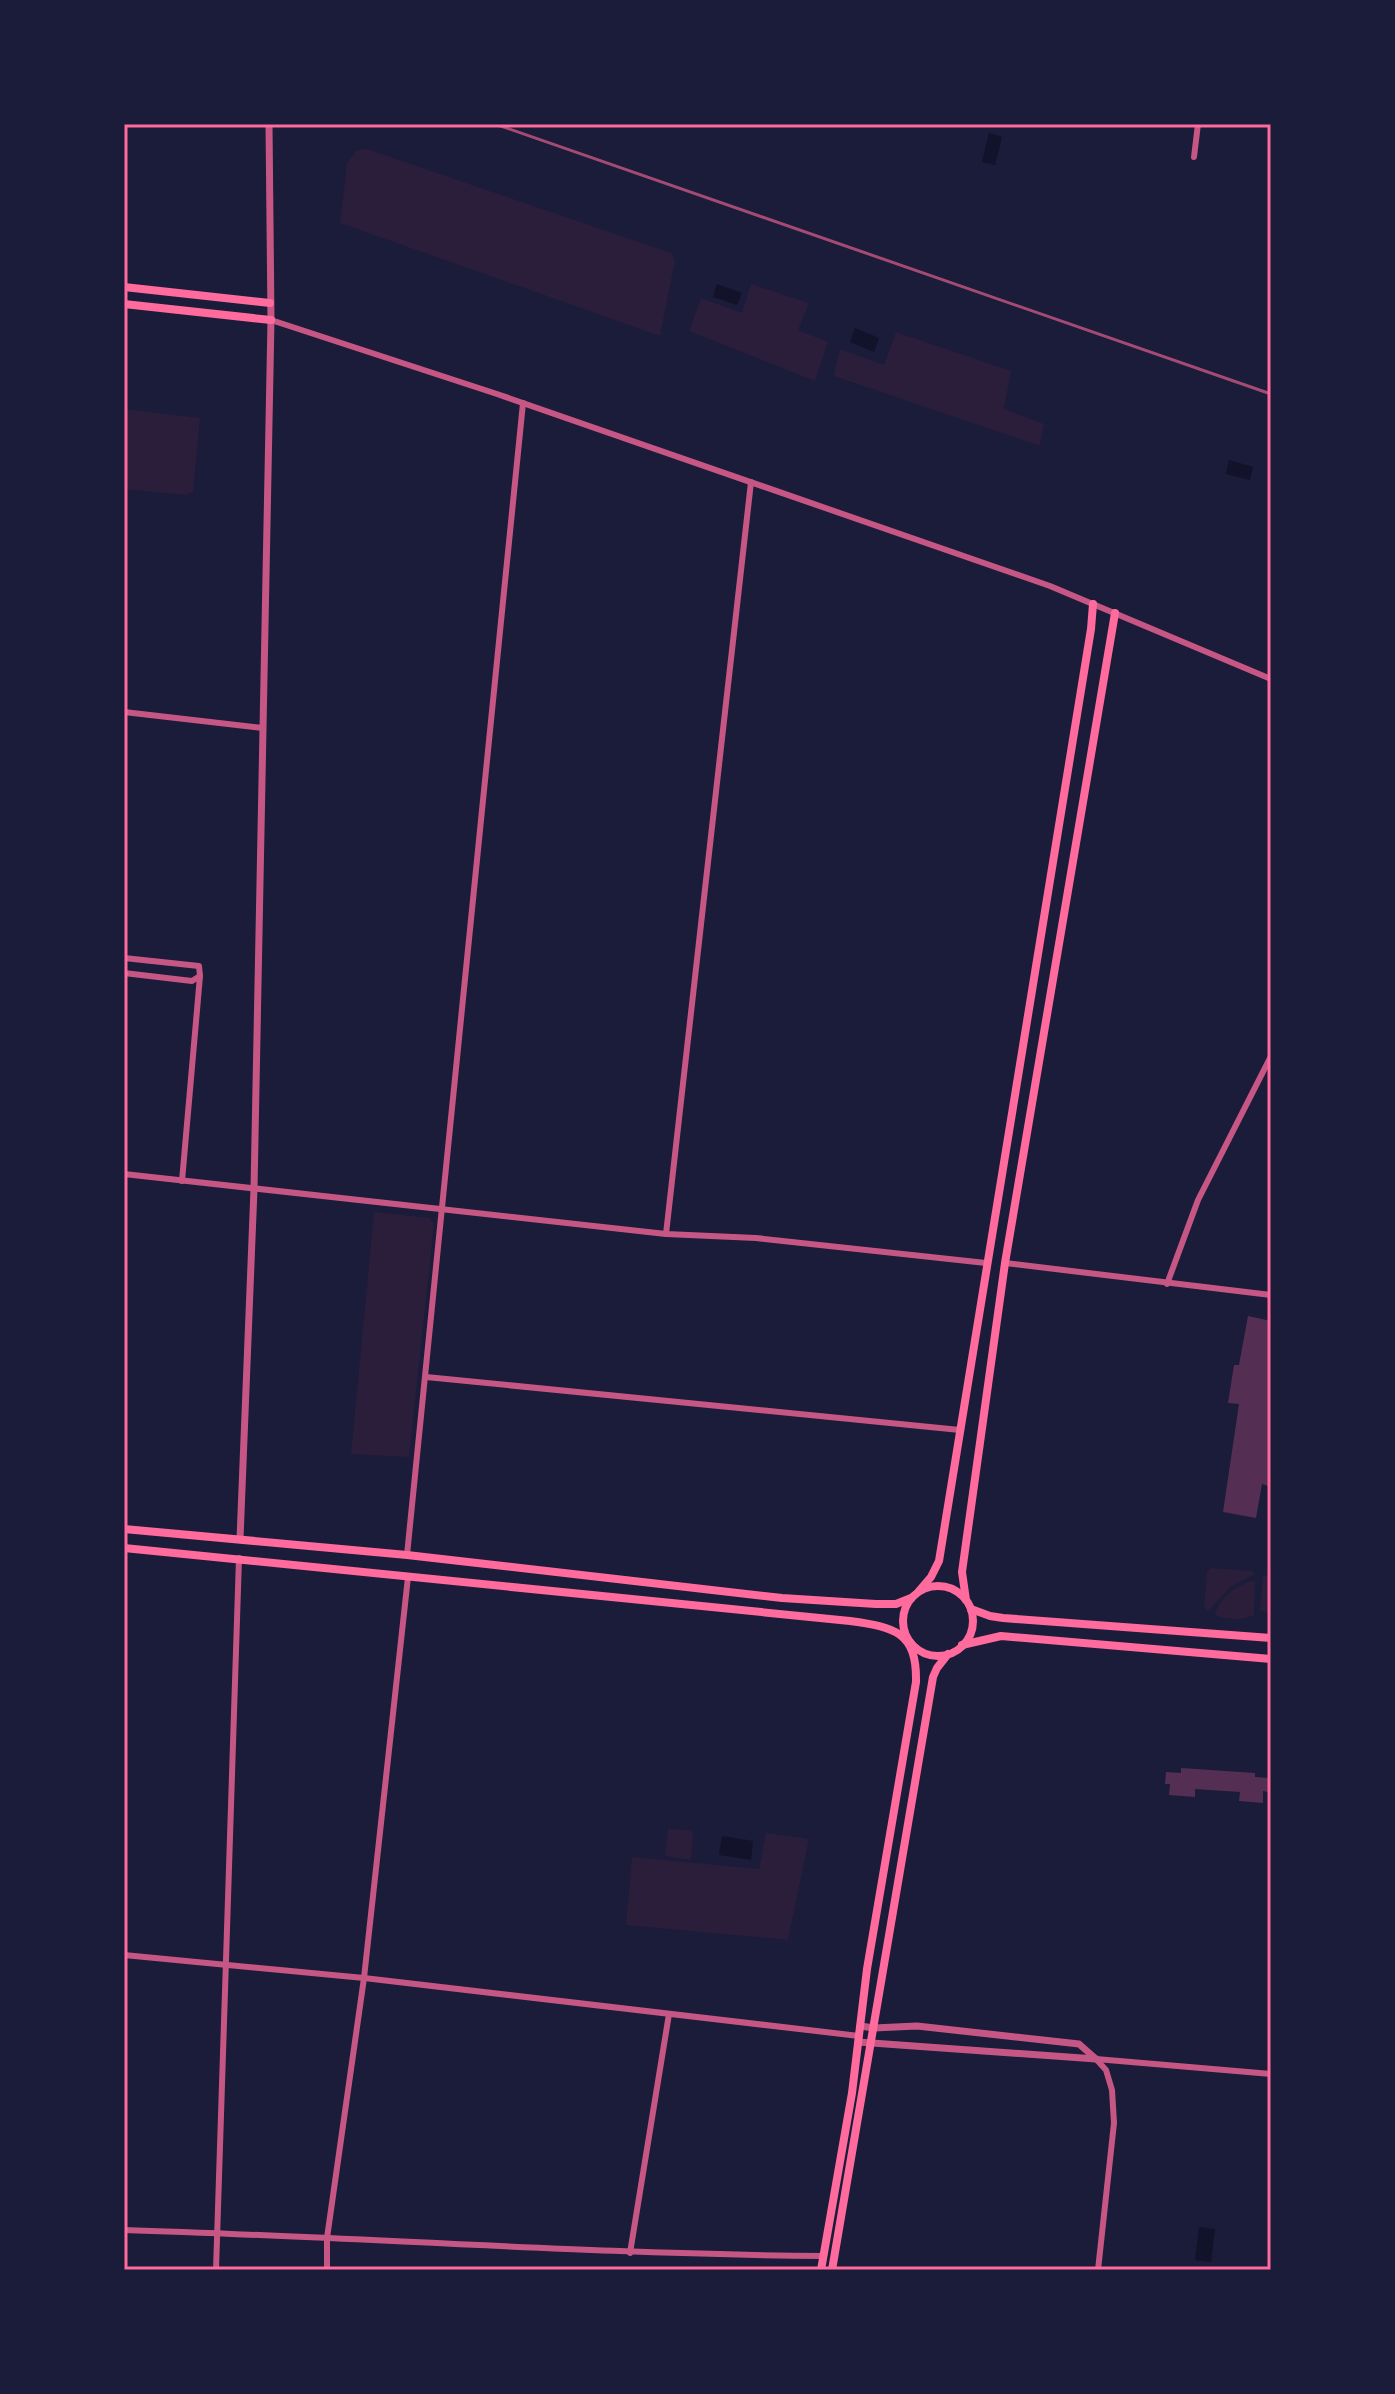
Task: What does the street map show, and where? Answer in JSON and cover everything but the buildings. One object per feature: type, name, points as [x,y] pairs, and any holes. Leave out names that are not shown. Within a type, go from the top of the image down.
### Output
[{"type":"main road","points":[[124,287],[270,303]]},
{"type":"main road","points":[[124,304],[271,320]]},
{"type":"main road","points":[[124,1529],[407,1555],[782,1598],[896,1604],[919,1591],[939,1561],[1093,604]]},
{"type":"main road","points":[[962,1645],[972,1629],[971,1609],[966,1600],[962,1572],[1005,1263],[1115,613]]},
{"type":"main road","points":[[124,1548],[879,1625],[893,1630],[931,1655],[948,1654]]},
{"type":"main road","points":[[919,1591],[929,1587],[949,1588],[966,1600]]},
{"type":"main road","points":[[821,2270],[852,2093],[867,1969],[916,1682],[916,1661],[903,1625],[911,1598]]},
{"type":"main road","points":[[971,1609],[1003,1618],[1271,1638]]},
{"type":"main road","points":[[832,2270],[937,1668],[948,1654],[962,1645],[1001,1636],[1271,1659]]},
{"type":"street","points":[[240,1539],[254,1189],[271,320],[269,124]]},
{"type":"street","points":[[1194,157],[1198,124]]},
{"type":"street","points":[[271,320],[523,403],[1050,586],[1271,679]]},
{"type":"street","points":[[407,1555],[523,403]]},
{"type":"street","points":[[666,1234],[751,482]]},
{"type":"street","points":[[124,712],[263,728]]},
{"type":"street","points":[[124,958],[199,966],[201,971],[182,1181]]},
{"type":"street","points":[[124,973],[192,981],[200,976]]},
{"type":"street","points":[[1167,1284],[1198,1200],[1271,1056]]},
{"type":"street","points":[[124,1174],[666,1234],[756,1238],[986,1263]]},
{"type":"street","points":[[1005,1263],[1271,1295]]},
{"type":"street","points":[[426,1377],[960,1430]]},
{"type":"street","points":[[216,2270],[239,1558]]},
{"type":"street","points":[[327,2270],[327,2238],[364,1978],[408,1577]]},
{"type":"street","points":[[124,1955],[364,1978],[669,2014],[872,2043],[1271,2074]]},
{"type":"street","points":[[630,2253],[669,2014]]},
{"type":"street","points":[[860,2026],[917,2026],[1079,2044],[1096,2059],[1106,2070],[1112,2090],[1114,2123],[1098,2270]]},
{"type":"street","points":[[124,2230],[630,2253],[824,2256]]},
{"type":"shaded area","points":[[989,133],[1002,137],[995,165],[982,162]]},
{"type":"shaded area","points":[[367,149],[671,253],[675,261],[660,336],[340,223],[347,163],[357,150]]},
{"type":"shaded area","points":[[717,284],[742,293],[737,305],[713,297]]},
{"type":"shaded area","points":[[751,284],[809,303],[798,330],[828,342],[815,381],[689,331],[701,298],[742,313]]},
{"type":"shaded area","points":[[855,328],[879,338],[874,352],[850,342]]},
{"type":"shaded area","points":[[896,332],[1011,371],[1004,409],[1044,424],[1040,446],[834,376],[840,349],[884,365]]},
{"type":"shaded area","points":[[124,409],[200,418],[193,492],[186,495],[124,489]]},
{"type":"shaded area","points":[[1229,460],[1253,467],[1250,480],[1226,474]]},
{"type":"shaded area","points":[[374,1212],[430,1218],[434,1224],[409,1457],[351,1454]]},
{"type":"shaded area","points":[[1211,1568],[1252,1571],[1255,1574],[1232,1586],[1208,1611],[1204,1606],[1207,1571]]},
{"type":"shaded area","points":[[1271,1574],[1271,1613],[1260,1610],[1263,1576]]},
{"type":"shaded area","points":[[1250,1581],[1255,1582],[1254,1615],[1234,1619],[1215,1615],[1228,1594]]},
{"type":"shaded area","points":[[668,1829],[691,1830],[691,1860],[665,1856]]},
{"type":"shaded area","points":[[766,1833],[809,1839],[788,1940],[626,1925],[632,1857],[759,1869]]},
{"type":"shaded area","points":[[722,1836],[753,1841],[751,1860],[719,1855]]},
{"type":"shaded area","points":[[1199,2227],[1215,2229],[1211,2262],[1195,2260]]},
{"type":"railway","points":[[495,124],[1271,394]]}]
